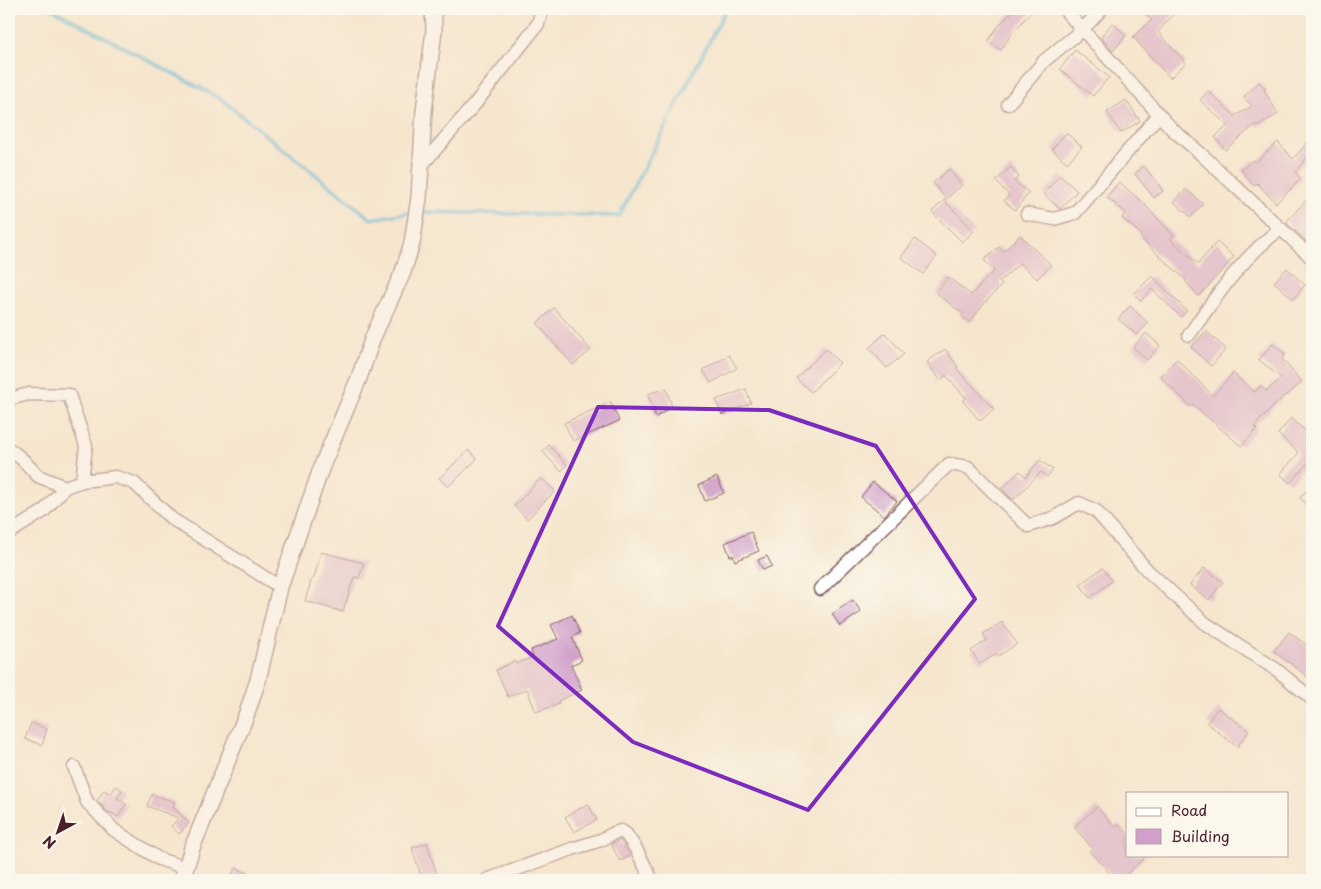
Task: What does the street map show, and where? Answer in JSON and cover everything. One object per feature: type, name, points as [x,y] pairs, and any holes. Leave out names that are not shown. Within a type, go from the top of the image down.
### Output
[{"type":"street","points":[[74,767],[87,802],[114,830],[184,874],[192,848],[247,713],[258,680],[280,587],[322,466],[359,378],[373,337],[403,272],[412,243],[419,198],[424,111],[434,30],[433,9]]},
{"type":"street","points":[[421,166],[538,24],[542,9]]},
{"type":"street","points":[[1064,9],[1158,116],[1312,258]]},
{"type":"street","points":[[1008,104],[1044,61],[1083,29],[1102,9]]},
{"type":"street","points":[[1027,214],[1054,219],[1074,213],[1158,116]]},
{"type":"street","points":[[1189,335],[1236,269],[1264,241],[1280,229]]},
{"type":"street","points":[[9,399],[29,394],[70,395],[86,446],[82,481]]},
{"type":"street","points":[[9,450],[21,458],[38,476],[66,487]]},
{"type":"street","points":[[820,589],[949,464],[968,467],[1028,526],[1053,518],[1079,504],[1096,511],[1147,570],[1205,623],[1277,670],[1312,699]]},
{"type":"street","points":[[9,533],[44,511],[66,487],[82,481],[116,477],[134,483],[172,519],[280,587]]},
{"type":"street","points":[[487,880],[621,831],[626,834],[636,849],[652,880]]},
{"type":"highlighted area","points":[[598,407],[769,410],[876,446],[975,599],[808,810],[633,742],[498,626]]},
{"type":"building","points":[[1015,9],[1034,9],[1012,33],[1001,50],[988,41],[1000,24]]},
{"type":"building","points":[[1139,9],[1178,9],[1158,32],[1186,63],[1170,78],[1133,37],[1152,20]]},
{"type":"building","points":[[1112,23],[1126,35],[1113,51],[1101,37]]},
{"type":"building","points":[[1075,50],[1109,77],[1093,96],[1060,69]]},
{"type":"building","points":[[1259,82],[1266,89],[1264,90],[1278,114],[1257,127],[1256,124],[1225,150],[1215,137],[1228,126],[1200,100],[1208,91],[1235,116],[1252,106],[1243,97]]},
{"type":"building","points":[[1126,100],[1140,121],[1121,133],[1107,112]]},
{"type":"building","points":[[1066,133],[1082,147],[1067,163],[1052,149]]},
{"type":"building","points":[[1278,142],[1293,159],[1307,143],[1312,148],[1312,152],[1295,172],[1301,179],[1276,203],[1257,183],[1254,186],[1241,170],[1253,160],[1256,162]]},
{"type":"building","points":[[1144,166],[1163,191],[1154,198],[1135,174]]},
{"type":"building","points":[[1011,167],[1019,177],[1014,181],[1029,193],[1015,210],[1004,201],[1009,195],[996,181]]},
{"type":"building","points":[[949,169],[962,185],[946,199],[933,183]]},
{"type":"building","points":[[1060,175],[1077,191],[1060,209],[1043,194]]},
{"type":"building","points":[[1119,182],[1146,205],[1174,236],[1170,239],[1198,264],[1217,242],[1234,257],[1199,296],[1186,280],[1140,237],[1142,235],[1122,218],[1126,213],[1107,197]]},
{"type":"building","points":[[1186,189],[1203,204],[1191,217],[1174,202]]},
{"type":"building","points":[[1312,194],[1312,236],[1307,242],[1286,222]]},
{"type":"building","points":[[944,200],[974,231],[962,242],[932,212]]},
{"type":"building","points":[[1020,235],[1051,265],[1037,279],[1020,263],[999,282],[1002,285],[987,300],[970,322],[962,317],[963,314],[936,293],[948,277],[971,295],[994,271],[984,260],[999,247],[1003,252]]},
{"type":"building","points":[[915,239],[937,256],[923,274],[901,257]]},
{"type":"building","points":[[1287,268],[1305,285],[1293,299],[1274,282]]},
{"type":"building","points":[[1152,276],[1187,311],[1181,317],[1152,289],[1141,301],[1134,294]]},
{"type":"building","points":[[1130,306],[1148,323],[1137,335],[1118,319]]},
{"type":"building","points":[[554,308],[591,350],[573,365],[537,323]]},
{"type":"building","points":[[1206,331],[1226,349],[1211,366],[1191,347]]},
{"type":"building","points":[[885,333],[904,354],[887,368],[869,348]]},
{"type":"building","points":[[1146,333],[1160,346],[1147,360],[1133,347]]},
{"type":"building","points":[[1272,344],[1285,354],[1282,359],[1302,382],[1285,395],[1254,426],[1257,429],[1241,446],[1193,405],[1191,407],[1160,376],[1177,359],[1213,396],[1233,373],[1254,392],[1261,386],[1266,391],[1281,378],[1259,360]]},
{"type":"building","points":[[826,349],[840,363],[811,392],[796,378]]},
{"type":"building","points":[[945,349],[958,367],[956,368],[994,409],[980,421],[963,401],[966,398],[946,375],[940,380],[927,362]]},
{"type":"building","points":[[729,355],[737,368],[711,383],[703,370]]},
{"type":"building","points":[[666,388],[672,407],[656,417],[648,394]]},
{"type":"building","points":[[746,389],[751,403],[722,415],[716,400]]},
{"type":"building","points":[[611,402],[619,421],[573,441],[564,423]]},
{"type":"building","points":[[1291,418],[1312,437],[1312,458],[1290,483],[1280,474],[1299,453],[1278,434]]},
{"type":"building","points":[[549,445],[567,465],[561,471],[542,451]]},
{"type":"building","points":[[469,450],[477,459],[448,487],[439,478]]},
{"type":"building","points":[[1040,460],[1053,470],[1047,477],[1041,472],[1013,500],[1002,488],[1020,471],[1026,477]]},
{"type":"building","points":[[717,477],[724,493],[705,501],[699,485]]},
{"type":"building","points":[[541,478],[555,491],[527,519],[514,506]]},
{"type":"building","points":[[873,482],[897,501],[884,516],[861,497]]},
{"type":"building","points":[[1312,484],[1312,509],[1300,498]]},
{"type":"building","points":[[751,532],[759,551],[735,561],[733,555],[730,556],[725,543]]},
{"type":"building","points":[[321,552],[364,563],[359,578],[354,577],[343,612],[305,601]]},
{"type":"building","points":[[767,556],[772,566],[763,570],[758,560]]},
{"type":"building","points":[[1103,568],[1112,581],[1090,598],[1080,584]]},
{"type":"building","points":[[1204,568],[1223,582],[1209,600],[1190,585]]},
{"type":"building","points":[[853,600],[861,612],[840,626],[832,614]]},
{"type":"building","points":[[572,615],[580,633],[572,637],[582,660],[571,665],[582,690],[558,701],[559,704],[536,712],[527,689],[508,697],[496,670],[515,661],[516,664],[533,657],[531,650],[558,639],[551,625]]},
{"type":"building","points":[[1002,622],[1017,644],[998,656],[996,654],[980,664],[971,651],[987,640],[983,634]]},
{"type":"building","points":[[1289,632],[1312,649],[1312,680],[1274,651]]},
{"type":"building","points":[[1218,708],[1249,731],[1237,747],[1207,723]]},
{"type":"building","points":[[31,723],[47,729],[42,745],[25,739]]},
{"type":"building","points":[[116,786],[122,790],[117,798],[126,804],[118,817],[109,813],[97,801],[104,790],[111,794]]},
{"type":"building","points":[[152,794],[175,802],[173,807],[189,823],[179,834],[171,826],[179,818],[147,806]]},
{"type":"building","points":[[588,804],[597,820],[574,832],[565,817]]},
{"type":"building","points":[[1097,807],[1115,827],[1118,824],[1126,832],[1126,856],[1146,856],[1121,880],[1116,880],[1089,851],[1092,848],[1074,827]]},
{"type":"building","points":[[620,840],[630,856],[620,861],[611,844]]},
{"type":"building","points":[[427,843],[437,875],[422,879],[412,848]]},
{"type":"building","points":[[235,868],[264,880],[230,880]]},
{"type":"waterway","points":[[52,9],[221,99],[371,219],[412,212]]},
{"type":"waterway","points":[[419,212],[619,216],[726,9]]}]
